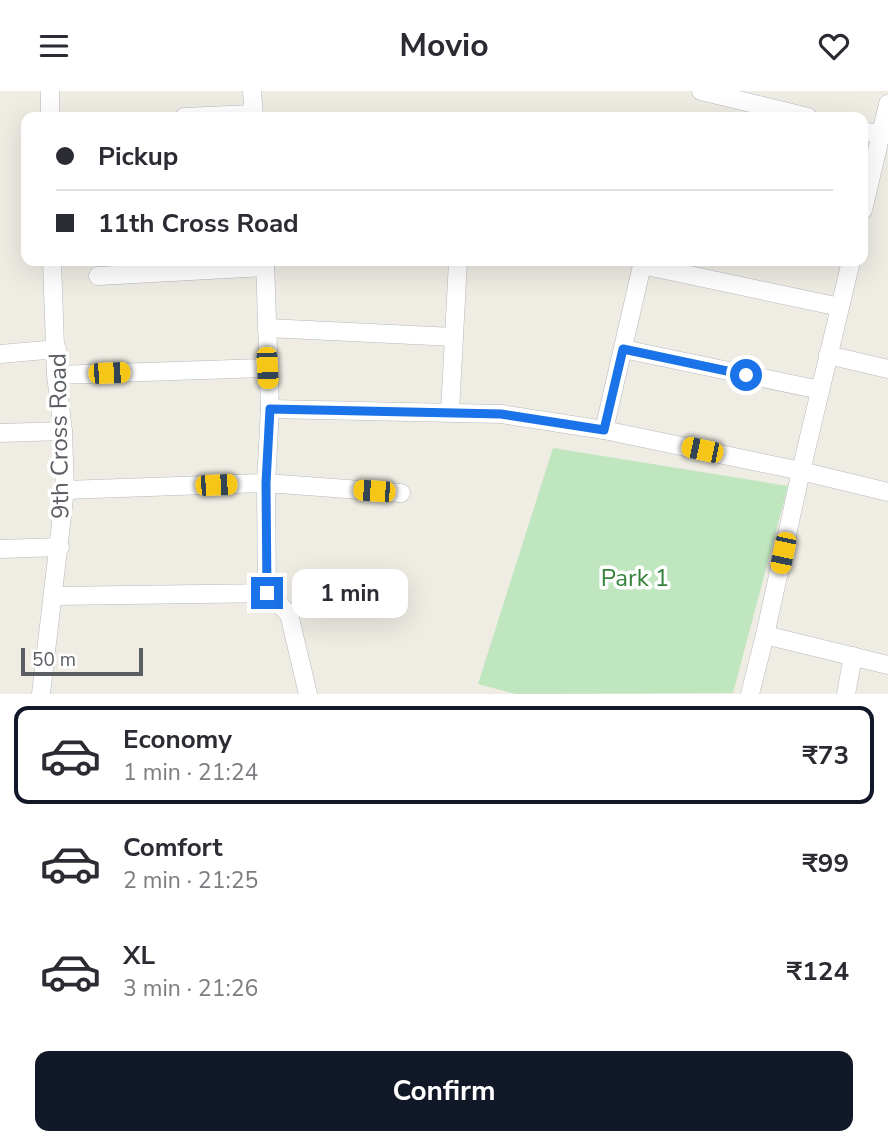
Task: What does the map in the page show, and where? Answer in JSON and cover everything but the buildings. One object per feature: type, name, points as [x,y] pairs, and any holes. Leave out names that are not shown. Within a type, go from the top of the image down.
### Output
[{"type":"street","points":[[50,91],[50,112]]},
{"type":"street","points":[[252,91],[254,112]]},
{"type":"street","points":[[701,91],[787,112]]},
{"type":"street","points":[[868,189],[888,104]]},
{"type":"street","points":[[868,132],[881,135]]},
{"type":"street","name":"9th Cross Road","points":[[41,694],[65,490],[63,431],[56,375],[52,266]]},
{"type":"street","points":[[97,276],[237,266]]},
{"type":"street","points":[[265,266],[270,409],[266,483],[267,593]]},
{"type":"street","points":[[450,412],[458,266]]},
{"type":"street","points":[[604,430],[642,266]]},
{"type":"street","points":[[656,266],[840,307]]},
{"type":"street","points":[[750,694],[850,266]]},
{"type":"street","points":[[267,328],[454,337]]},
{"type":"street","points":[[0,354],[57,349]]},
{"type":"street","points":[[623,349],[820,390]]},
{"type":"street","points":[[828,355],[888,369]]},
{"type":"street","points":[[56,375],[267,368]]},
{"type":"street","points":[[270,409],[501,414],[604,430],[888,492]]},
{"type":"street","points":[[0,433],[63,431]]},
{"type":"street","points":[[65,490],[266,483],[401,493]]},
{"type":"street","points":[[0,549],[60,547]]},
{"type":"street","points":[[54,596],[267,593],[289,614],[308,694]]},
{"type":"street","points":[[765,635],[888,665]]},
{"type":"street","points":[[846,694],[853,656]]},
{"type":"green space","name":"Park 1","points":[[553,448],[788,486],[733,693],[516,694],[478,684]]},
{"type":"route","points":[[267,593],[266,483],[270,409],[501,414],[604,430],[623,349],[746,375]]}]
